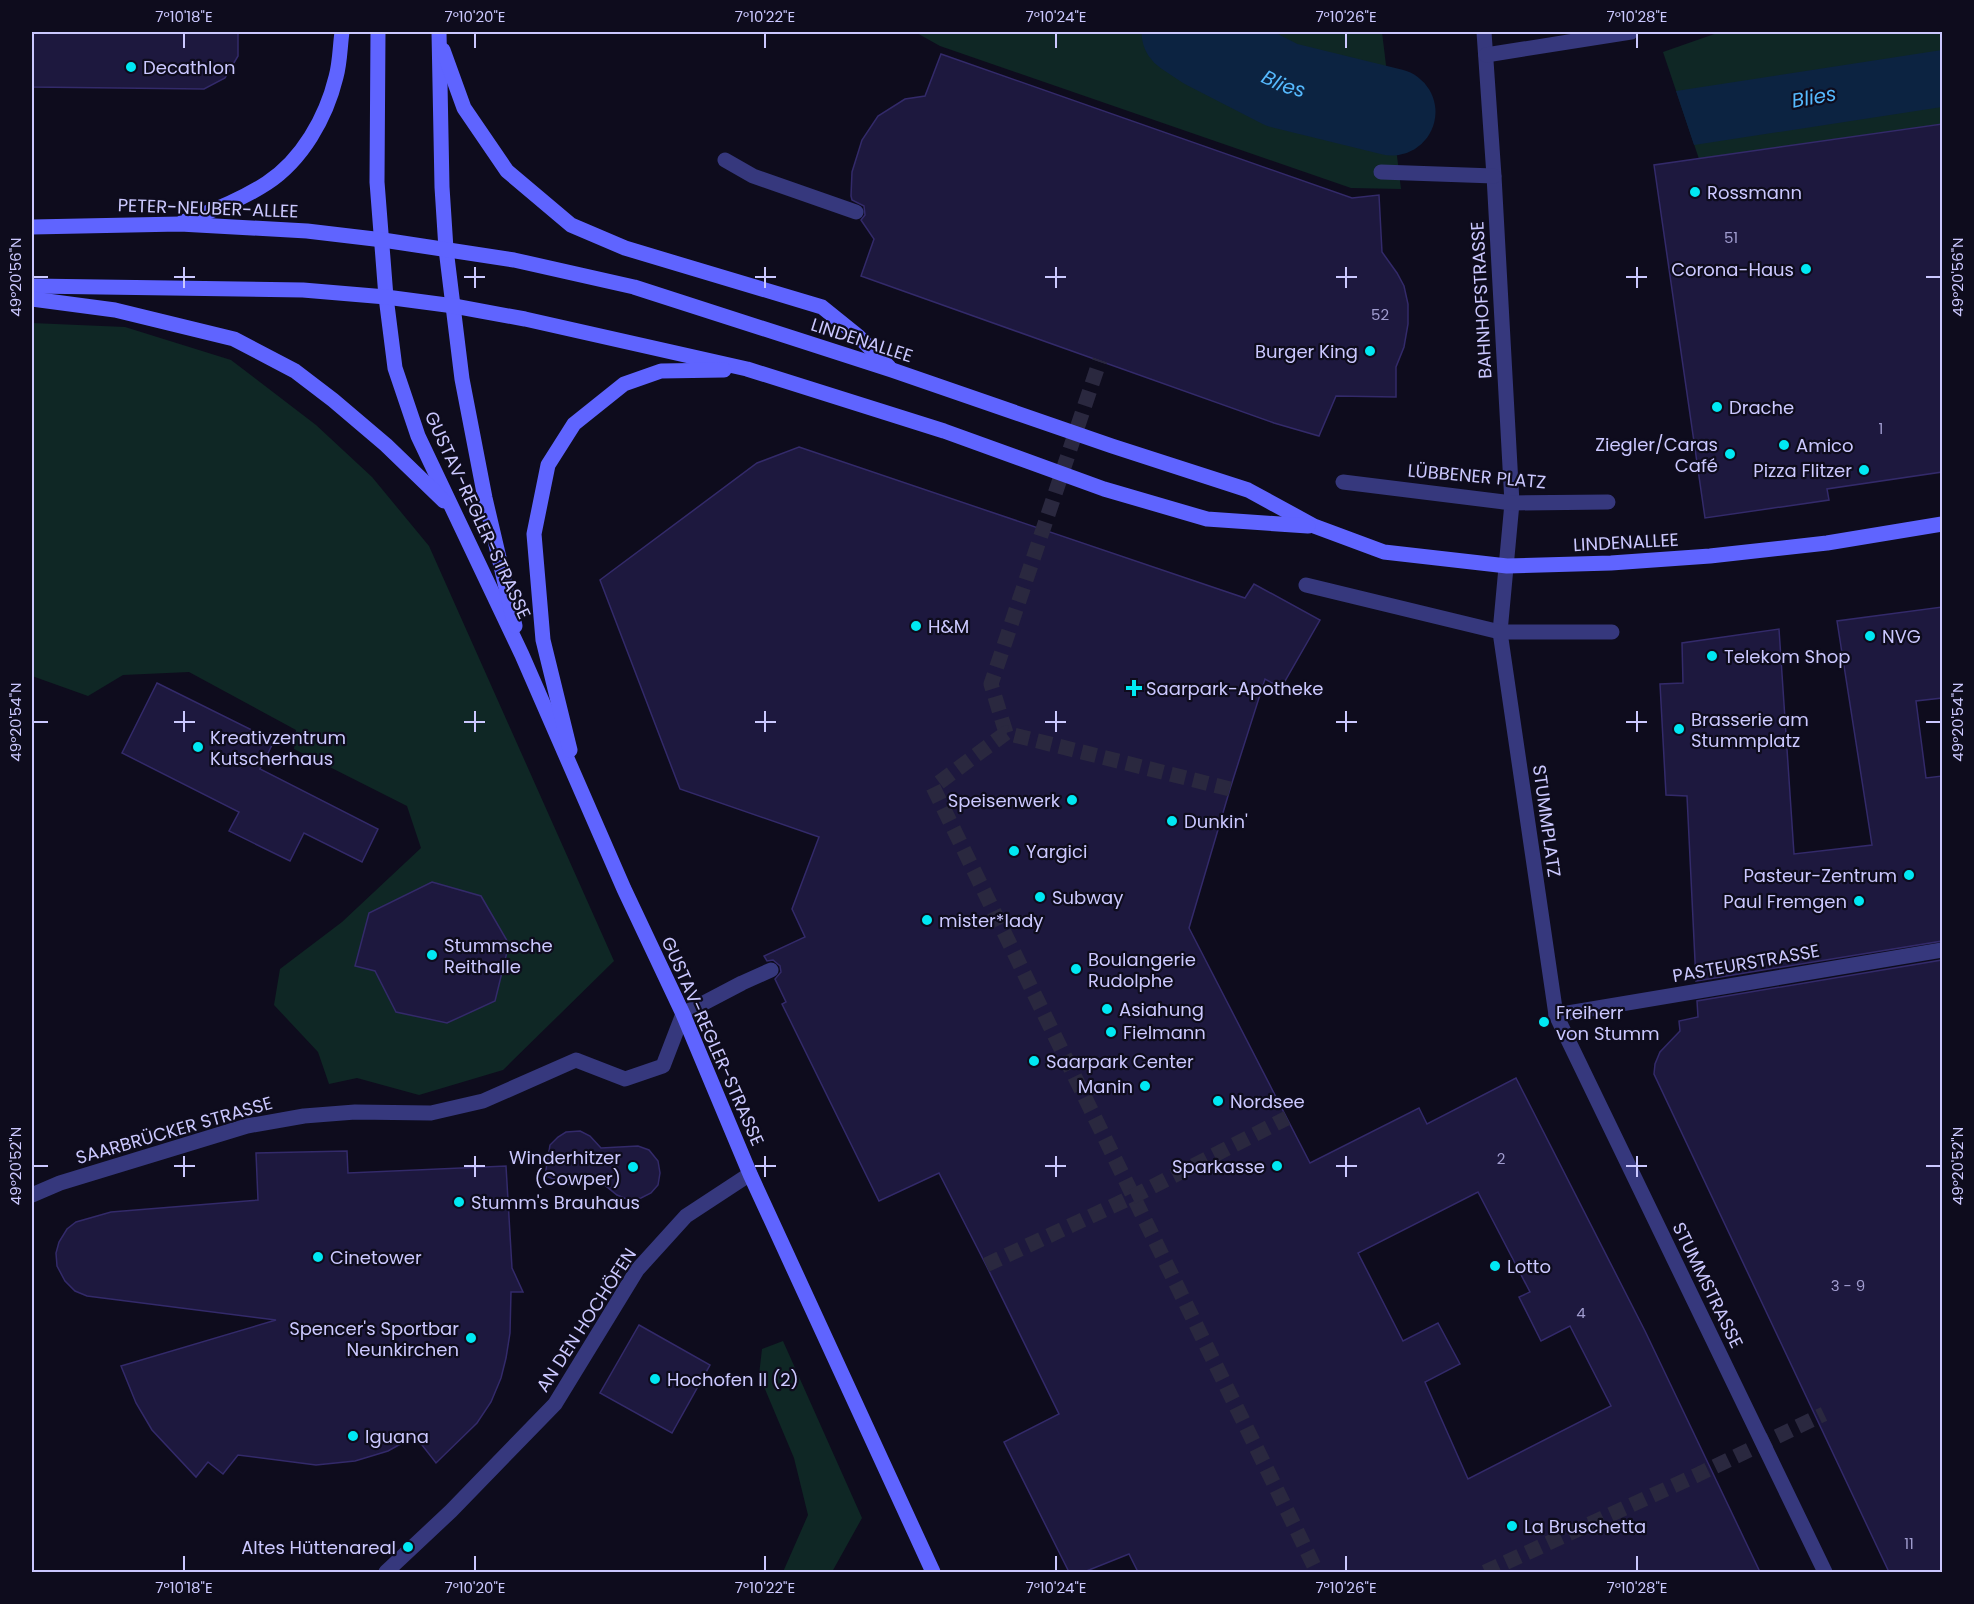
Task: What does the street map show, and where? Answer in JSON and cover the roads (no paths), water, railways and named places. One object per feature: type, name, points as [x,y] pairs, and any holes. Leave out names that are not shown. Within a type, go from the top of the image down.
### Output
[{"type":"main road","points":[[180,224],[267,183],[296,157],[324,116],[337,76],[342,32]]},
{"type":"main road","name":"GUSTAV-REGLER-STRASSE","points":[[378,32],[377,182],[386,297],[395,368],[418,436],[522,655],[581,793],[683,1014],[750,1174],[933,1572]]},
{"type":"main road","points":[[439,34],[464,108],[507,171],[571,225],[625,248],[822,307],[858,336],[892,370]]},
{"type":"main road","name":"GUSTAV-REGLER-STRASSE","points":[[439,34],[442,187],[446,249],[462,379],[480,477],[522,655]]},
{"type":"main road","name":"PETER-NEUBER-ALLEE","points":[[32,227],[180,224],[307,231],[383,240]]},
{"type":"main road","name":"LINDENALLEE","points":[[383,240],[514,260],[634,287],[892,370],[1248,490],[1314,526],[1384,552],[1507,566],[1611,563],[1710,556],[1827,543],[1942,524]]},
{"type":"main road","points":[[32,285],[303,290],[386,297]]},
{"type":"main road","name":"LINDENALLEE","points":[[386,297],[525,319],[747,369],[944,431],[1104,489],[1207,519],[1314,526]]},
{"type":"main road","points":[[32,299],[115,310],[234,339],[295,371],[333,400],[386,445],[452,509]]},
{"type":"main road","points":[[581,793],[543,640],[534,534],[548,465],[574,424],[624,384],[661,371],[747,369]]},
{"type":"street","name":"BAHNHOFSTRASSE","points":[[1484,32],[1512,503],[1507,566]]},
{"type":"street","points":[[1486,56],[1631,32]]},
{"type":"street","points":[[725,159],[753,176],[856,212]]},
{"type":"street","points":[[1381,172],[1494,176]]},
{"type":"street","name":"LÜBBENER PLATZ","points":[[1343,482],[1512,503],[1608,502]]},
{"type":"street","name":"STUMMPLATZ","points":[[1507,566],[1500,632],[1556,1015]]},
{"type":"street","points":[[1306,585],[1500,632],[1612,632]]},
{"type":"street","name":"PASTEURSTRASSE","points":[[1556,1015],[1942,950]]},
{"type":"street","points":[[683,1014],[771,970]]},
{"type":"street","name":"SAARBRÜCKER STRASSE","points":[[32,1195],[60,1183],[247,1126],[304,1116],[345,1113],[431,1113],[483,1101],[576,1060],[625,1079],[663,1066],[683,1014]]},
{"type":"street","name":"STUMMSTRASSE","points":[[1556,1015],[1825,1572]]},
{"type":"street","name":"AN DEN HOCHÖFEN","points":[[386,1572],[451,1511],[555,1404],[637,1270],[686,1216],[750,1174]]},
{"type":"water","points":[[1942,50],[1942,107],[1694,145],[1676,91]]},
{"type":"waterway","name":"Blies","points":[[1185,32],[1206,46],[1282,85],[1392,112]]},
{"type":"tunnel","points":[[1006,733],[991,684],[1100,360]]},
{"type":"tunnel","points":[[1230,789],[1006,733],[933,787],[1317,1572]]},
{"type":"tunnel","points":[[986,1265],[1132,1197],[1287,1118]]},
{"type":"tunnel","points":[[1485,1572],[1824,1414]]},
{"type":"place","name":"Decathlon","points":[[131,67]]},
{"type":"place","name":"Rossmann","points":[[1695,192]]},
{"type":"place","name":"Corona-Haus","points":[[1806,269]]},
{"type":"place","name":"Burger King","points":[[1370,351]]},
{"type":"place","name":"Drache","points":[[1717,407]]},
{"type":"place","name":"Amico","points":[[1784,445]]},
{"type":"place","name":"Ziegler/Caras Café","points":[[1730,454]]},
{"type":"place","name":"Pizza Flitzer","points":[[1864,470]]},
{"type":"place","name":"H&M","points":[[916,626]]},
{"type":"place","name":"NVG","points":[[1870,636]]},
{"type":"place","name":"Telekom Shop","points":[[1712,656]]},
{"type":"place","name":"Saarpark-Apotheke","points":[[1134,688]]},
{"type":"place","name":"Brasserie am Stummplatz","points":[[1679,729]]},
{"type":"place","name":"Kreativzentrum Kutscherhaus","points":[[198,747]]},
{"type":"place","name":"Speisenwerk","points":[[1072,800]]},
{"type":"place","name":"Dunkin'","points":[[1172,821]]},
{"type":"place","name":"Yargici","points":[[1014,851]]},
{"type":"place","name":"Pasteur-Zentrum","points":[[1909,875]]},
{"type":"place","name":"Subway","points":[[1040,897]]},
{"type":"place","name":"Paul Fremgen","points":[[1859,901]]},
{"type":"place","name":"mister*lady","points":[[927,920]]},
{"type":"place","name":"Stummsche Reithalle","points":[[432,955]]},
{"type":"place","name":"Boulangerie Rudolphe","points":[[1076,969]]},
{"type":"place","name":"Asiahung","points":[[1107,1009]]},
{"type":"place","name":"Freiherr von Stumm","points":[[1544,1022]]},
{"type":"place","name":"Fielmann","points":[[1111,1032]]},
{"type":"place","name":"Saarpark Center","points":[[1034,1061]]},
{"type":"place","name":"Manin","points":[[1145,1086]]},
{"type":"place","name":"Nordsee","points":[[1218,1101]]},
{"type":"place","name":"Sparkasse","points":[[1277,1166]]},
{"type":"place","name":"Winderhitzer (Cowper)","points":[[633,1167]]},
{"type":"place","name":"Stumm's Brauhaus","points":[[459,1202]]},
{"type":"place","name":"Cinetower","points":[[318,1257]]},
{"type":"place","name":"Lotto","points":[[1495,1266]]},
{"type":"place","name":"Spencer's Sportbar Neunkirchen","points":[[471,1338]]},
{"type":"place","name":"Hochofen II (2)","points":[[655,1379]]},
{"type":"place","name":"Iguana","points":[[353,1436]]},
{"type":"place","name":"La Bruschetta","points":[[1512,1526]]},
{"type":"place","name":"Altes Hüttenareal","points":[[408,1547]]}]
